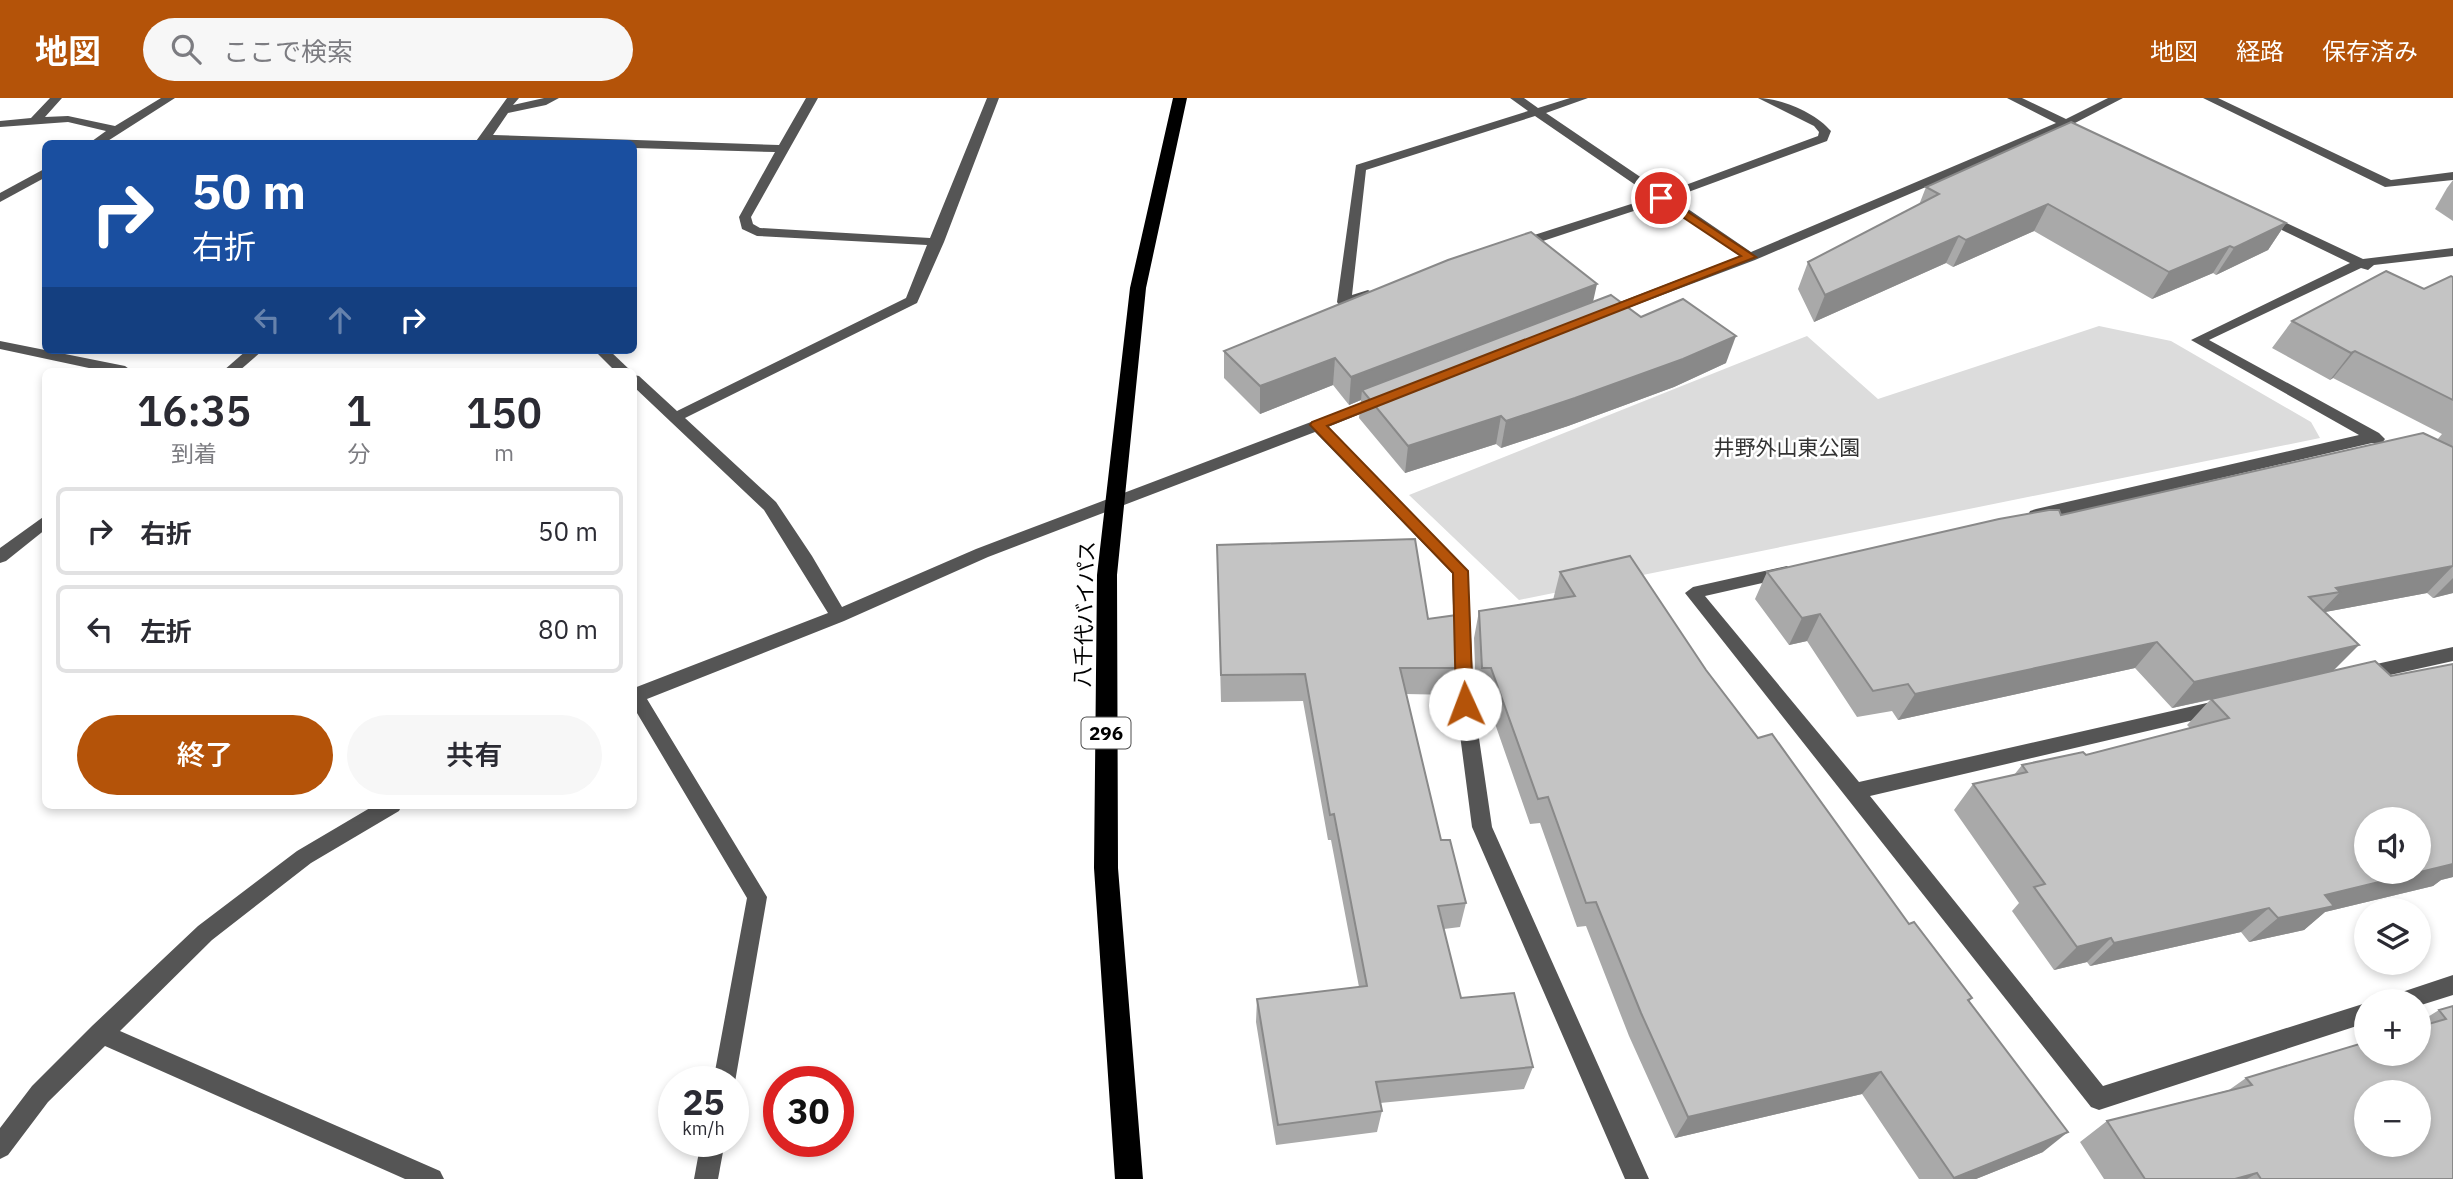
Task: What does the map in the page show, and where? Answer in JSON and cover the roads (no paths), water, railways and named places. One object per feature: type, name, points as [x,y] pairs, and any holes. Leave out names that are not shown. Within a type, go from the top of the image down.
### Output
[{"type":"highway","name":"八千代バイパス","points":[[1129,1179],[1106,868],[1107,575],[1138,288],[1180,98]]},
{"type":"street","points":[[34,121],[56,98]]},
{"type":"street","points":[[100,140],[169,98]]},
{"type":"street","points":[[482,140],[513,98]]},
{"type":"street","points":[[503,111],[553,98]]},
{"type":"street","points":[[813,98],[745,217],[747,226],[757,232],[937,242]]},
{"type":"street","points":[[676,417],[912,300],[993,98]]},
{"type":"street","points":[[1516,98],[1750,257]]},
{"type":"street","points":[[1384,289],[1345,302],[1360,168],[1582,98]]},
{"type":"street","points":[[1503,250],[1661,198],[1823,138],[1825,131],[1818,124],[1764,98]]},
{"type":"street","points":[[2013,98],[2072,126]]},
{"type":"street","points":[[1585,321],[2072,126],[2117,98]]},
{"type":"street","points":[[2209,98],[2389,184],[2453,176]]},
{"type":"street","points":[[0,124],[68,119],[116,130]]},
{"type":"street","points":[[637,144],[784,149]]},
{"type":"street","points":[[0,198],[42,174]]},
{"type":"street","points":[[2250,210],[2384,274]]},
{"type":"street","points":[[2020,518],[2380,441],[2198,340],[2360,262],[2453,252]]},
{"type":"street","points":[[0,345],[42,354]]},
{"type":"street","points":[[43,354],[111,368]]},
{"type":"street","points":[[234,368],[251,354]]},
{"type":"street","points":[[605,354],[621,368]]},
{"type":"street","points":[[637,382],[770,506],[838,615]]},
{"type":"street","points":[[637,694],[838,615],[982,553],[1394,395]]},
{"type":"street","points":[[1317,425],[1460,571],[1465,704],[1482,827],[1636,1179]]},
{"type":"street","points":[[0,557],[42,523]]},
{"type":"street","points":[[1802,568],[1693,593],[1855,791],[2099,1099],[2354,1017]]},
{"type":"street","points":[[2344,679],[2453,654]]},
{"type":"street","points":[[637,700],[757,897],[727,1066]]},
{"type":"street","points":[[1855,791],[2235,704]]},
{"type":"street","points":[[0,1147],[40,1094],[100,1032],[205,933],[304,857],[385,809]]},
{"type":"street","points":[[2431,992],[2453,985]]},
{"type":"street","points":[[100,1032],[432,1179]]},
{"type":"street","points":[[706,1179],[710,1157]]},
{"type":"park label","name":"井野外山東公園","points":[[1787,448]]}]
